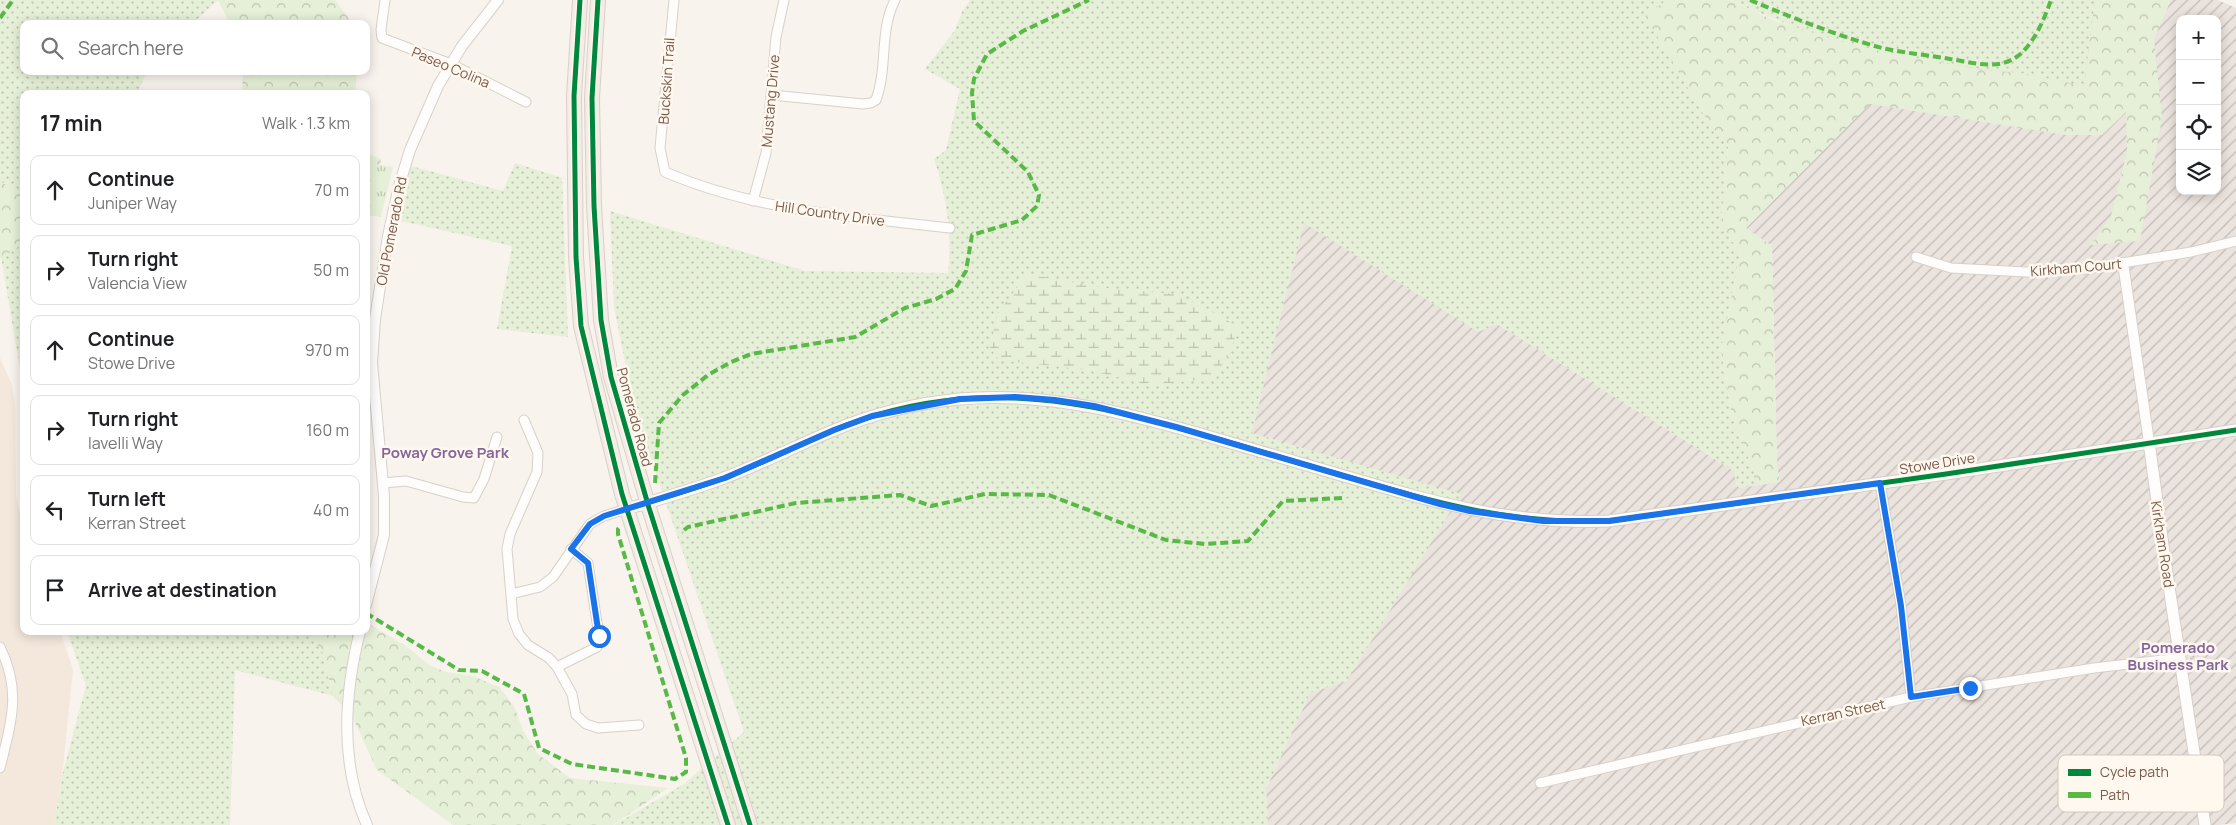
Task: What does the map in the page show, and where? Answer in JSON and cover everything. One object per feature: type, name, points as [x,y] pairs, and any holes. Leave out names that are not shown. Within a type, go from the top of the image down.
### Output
[{"type":"main road","points":[[580,0],[574,96],[576,257],[581,326],[627,509],[728,825]]},
{"type":"main road","name":"Pomerado Road","points":[[598,0],[592,98],[596,257],[601,320],[611,377],[647,503],[750,825]]},
{"type":"main road","name":"Stowe Drive","points":[[627,509],[725,478],[834,430],[872,416],[960,399],[1015,397],[1055,400],[1094,406],[1176,427],[1440,504],[1470,511],[1543,521],[1609,521],[2236,430]]},
{"type":"main road","name":"Kirkham Road","points":[[2149,442],[2195,755]]},
{"type":"main road","name":"Kirkham Road","points":[[2203,812],[2205,825]]},
{"type":"street","name":"Paseo Colina","points":[[386,0],[381,30],[382,38],[391,43],[451,64],[526,102]]},
{"type":"street","name":"Old Pomerado Rd","points":[[370,589],[384,535],[383,483],[372,363],[375,319],[388,236],[399,186],[410,150],[430,100],[451,64],[498,0]]},
{"type":"street","name":"Buckskin Trail","points":[[662,162],[660,148],[670,16],[674,0]]},
{"type":"street","name":"Mustang Drive","points":[[753,200],[766,153],[776,37],[784,0]]},
{"type":"street","points":[[772,95],[863,104],[876,100],[885,29],[889,12],[895,0]]},
{"type":"street","name":"Hill Country Drive","points":[[662,162],[665,172],[678,178],[753,200],[801,211],[950,228]]},
{"type":"street","name":"Kirkham Court","points":[[1916,258],[1951,268],[2026,272],[2084,269],[2190,252],[2236,241]]},
{"type":"street","name":"Kirkham Road","points":[[2123,263],[2149,442]]},
{"type":"street","points":[[524,420],[538,453],[537,472],[510,534],[507,549],[513,619],[519,634],[528,645],[549,658],[557,667],[572,694],[576,715],[586,724],[598,728],[639,725]]},
{"type":"street","points":[[383,483],[406,481],[463,497],[474,498],[484,479],[497,437]]},
{"type":"street","points":[[1880,483],[1901,606],[1911,697]]},
{"type":"street","points":[[511,594],[540,587],[553,577],[590,524],[604,516],[627,509]]},
{"type":"street","points":[[557,667],[597,647],[599,636],[588,563],[571,549]]},
{"type":"street","points":[[359,635],[351,668],[346,710],[348,744],[354,786],[367,825]]},
{"type":"street","points":[[0,647],[11,676],[14,700],[13,717],[0,768]]},
{"type":"street","name":"Kerran Street","points":[[1540,783],[1911,697],[2094,668],[2180,658]]},
{"type":"shaded area","points":[[2099,0],[2218,0],[2236,8],[2236,823],[2218,825],[1268,825],[1266,789],[1310,693],[1347,681],[1251,433],[1304,222],[1478,331],[1497,324],[1734,471],[1737,488],[1780,481],[1777,466],[1772,246],[1746,228],[1914,59]]},
{"type":"shaded area","points":[[0,358],[12,385],[15,404],[16,494],[20,514],[20,635],[61,635],[73,670],[62,776],[54,825],[0,825]]},
{"type":"green space","points":[[0,0],[218,0],[196,20],[20,20],[20,75],[145,75],[139,90],[20,90],[20,194],[0,181]]},
{"type":"green space","points":[[218,0],[335,0],[350,20],[228,20]]},
{"type":"green space","points":[[970,0],[1667,0],[1646,16],[1704,115],[1728,147],[1721,224],[1740,253],[1721,351],[1732,416],[1754,473],[1754,486],[1737,488],[1734,471],[1497,324],[1478,332],[1304,223],[1252,433],[1461,494],[1347,681],[1310,693],[1266,789],[1268,825],[614,825],[684,784],[744,732],[635,412],[614,307],[610,211],[805,271],[948,273],[949,229],[945,201],[934,159],[946,150],[960,89],[925,69],[955,30],[962,12]]},
{"type":"green space","points":[[1667,0],[1730,0],[1773,20],[1839,41],[1885,52],[1984,70],[2022,73],[2084,86],[2095,0],[2171,0],[2154,39],[2162,118],[2140,241],[2091,245],[2111,216],[2127,151],[2126,112],[2102,135],[2065,135],[1870,104],[1746,228],[1772,246],[1777,466],[1780,482],[1754,486],[1754,473],[1732,416],[1721,351],[1740,253],[1721,224],[1728,147],[1704,115],[1645,16]]},
{"type":"green space","points":[[1730,0],[2095,0],[2084,86],[1932,61],[1841,42],[1799,29]]},
{"type":"green space","points":[[243,75],[357,75],[355,90],[242,90]]},
{"type":"green space","points":[[370,155],[381,159],[374,207],[370,206]]},
{"type":"green space","points":[[370,163],[393,167],[381,217],[370,216]]},
{"type":"green space","points":[[515,163],[562,178],[568,337],[497,329],[512,246],[397,220],[411,166],[503,191]]},
{"type":"green space","points":[[0,181],[20,194],[20,246],[0,259]]},
{"type":"green space","points":[[20,245],[20,369],[1,257]]},
{"type":"green space","points":[[1027,274],[1105,288],[1174,294],[1202,306],[1239,327],[1226,361],[1208,379],[1149,385],[1088,370],[999,360],[990,348],[998,313]]},
{"type":"green space","points":[[370,624],[406,646],[429,665],[446,672],[472,676],[499,687],[514,706],[523,731],[538,754],[570,778],[668,788],[613,825],[453,825],[377,770],[352,716],[333,696],[322,650],[309,635],[370,635]]},
{"type":"green space","points":[[68,635],[309,635],[322,650],[333,696],[235,670],[230,825],[54,825],[63,772],[86,686]]},
{"type":"marked path","points":[[0,18],[13,0]]},
{"type":"marked path","points":[[655,483],[659,423],[683,395],[708,375],[731,362],[751,354],[855,337],[905,308],[936,299],[955,289],[966,271],[972,235],[1022,220],[1037,206],[1039,195],[1028,172],[974,121],[972,93],[974,79],[987,54],[1023,31],[1089,0]]},
{"type":"marked path","points":[[1750,0],[1816,26],[1882,48],[1990,65],[2013,59],[2026,48],[2041,25],[2051,0]]},
{"type":"marked path","points":[[684,530],[688,527],[796,503],[900,495],[931,506],[985,494],[1049,495],[1166,540],[1205,544],[1248,541],[1283,501],[1342,498]]},
{"type":"marked path","points":[[370,615],[459,670],[482,671],[524,694],[539,748],[572,764],[675,779],[686,772],[686,758],[618,534],[618,529],[621,526]]},
{"type":"cycle path","points":[[580,0],[574,96],[576,257],[581,326],[622,494],[728,825]]},
{"type":"cycle path","points":[[598,0],[592,98],[594,206],[601,320],[611,377],[649,508],[750,825]]},
{"type":"cycle path","points":[[627,509],[724,478],[832,431],[879,414],[927,403],[994,397],[1059,402],[1092,407],[1157,422],[1436,502],[1502,515],[1572,521],[1609,521],[1946,474],[2236,430]]},
{"type":"district","name":"Poway Grove Park","points":[[445,452]]},
{"type":"district","name":"Pomerado Business Park","points":[[2178,656]]},
{"type":"route","points":[[599,636],[588,563],[571,549],[590,524],[604,516],[660,500],[725,478],[834,430],[872,416],[960,399],[1015,397],[1055,400],[1094,406],[1176,427],[1440,504],[1470,511],[1543,521],[1609,521],[1880,483],[1901,606],[1911,697],[1970,688]]}]
